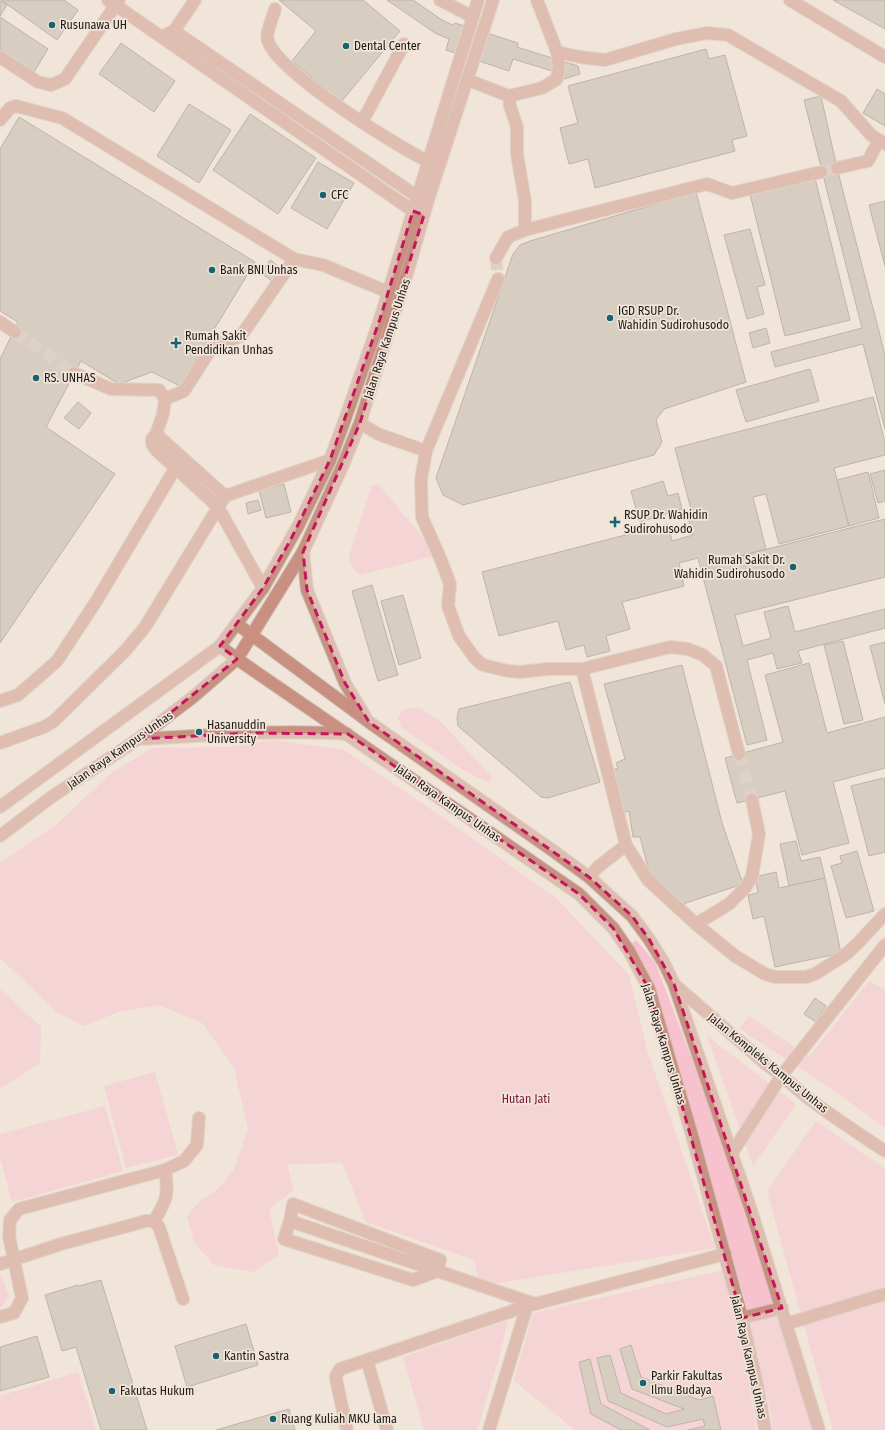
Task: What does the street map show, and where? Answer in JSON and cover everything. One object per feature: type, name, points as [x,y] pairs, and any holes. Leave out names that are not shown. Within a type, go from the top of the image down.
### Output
[{"type":"street","points":[[162,36],[174,31],[195,0]]},
{"type":"street","points":[[440,0],[473,17]]},
{"type":"street","name":"Jalan Raya Kampus Unhas","points":[[0,807],[220,646],[263,588],[290,541],[330,460],[341,431],[388,292],[423,199],[434,164],[478,0]]},
{"type":"street","name":"Jalan Raya Kampus Unhas","points":[[434,164],[468,80],[493,0]]},
{"type":"street","points":[[468,80],[509,96],[542,88],[557,79],[559,65],[557,52],[536,0]]},
{"type":"street","points":[[790,0],[885,57]]},
{"type":"street","points":[[0,57],[38,82],[51,85],[65,78],[114,2],[418,213]]},
{"type":"street","points":[[275,9],[267,38],[270,46],[282,60],[309,84],[362,122],[434,164]]},
{"type":"street","points":[[174,31],[423,199]]},
{"type":"street","points":[[557,52],[605,60],[676,39],[707,33],[728,35],[841,101],[871,135],[882,142],[868,161],[836,168]]},
{"type":"street","points":[[362,122],[404,44]]},
{"type":"street","points":[[509,96],[510,106],[517,127],[517,154],[525,200],[525,230]]},
{"type":"street","points":[[0,120],[10,108],[16,106],[62,118],[294,259],[323,265],[388,292]]},
{"type":"street","points":[[496,258],[508,237],[525,230],[707,184],[732,193],[821,172]]},
{"type":"street","name":"Jalan Raya Kampus Unhas","points":[[0,836],[50,798],[138,740],[193,697],[237,659],[303,552],[355,436],[409,267],[418,213]]},
{"type":"street","points":[[165,400],[184,391],[212,347],[241,336],[294,259]]},
{"type":"street","points":[[498,279],[426,451],[421,480],[422,517],[450,584],[448,606],[459,636],[481,664],[508,671],[520,672],[548,669],[582,669],[670,647],[688,649],[703,654],[716,666],[739,754]]},
{"type":"street","points":[[0,322],[15,332]]},
{"type":"street","points":[[74,373],[111,389],[159,390],[165,400],[163,414],[156,434],[152,439],[152,444],[155,449],[218,507],[263,588]]},
{"type":"street","points":[[360,423],[378,434],[426,451]]},
{"type":"street","points":[[341,431],[355,436]]},
{"type":"street","points":[[156,434],[225,496]]},
{"type":"street","points":[[0,743],[44,728],[54,721],[65,712],[125,651],[145,627],[225,496],[330,460]]},
{"type":"street","points":[[0,701],[18,695],[57,661],[97,600],[176,467]]},
{"type":"street","points":[[303,552],[308,590],[320,623],[346,683],[369,722]]},
{"type":"street","name":"Jalan Raya Kampus Unhas","points":[[236,624],[252,634],[369,722],[539,840],[589,877],[632,916],[649,939],[664,963],[674,984],[750,1207],[819,1430]]},
{"type":"street","name":"Jalan Raya Kampus Unhas","points":[[220,646],[579,894],[613,928],[633,958],[648,989],[691,1132],[742,1318],[765,1430]]},
{"type":"street","points":[[582,669],[626,845],[648,880],[696,924],[735,956],[765,974],[775,977],[796,977],[815,974],[845,955],[885,914]]},
{"type":"street","points":[[138,740],[270,732],[348,734]]},
{"type":"street","points":[[696,924],[729,904],[745,888],[752,876],[759,834],[752,800]]},
{"type":"street","points":[[589,877],[598,867],[626,845]]},
{"type":"street","points":[[732,1153],[782,1075],[884,949]]},
{"type":"street","name":"Jalan Kompleks Kampus Unhas","points":[[674,984],[767,1065],[782,1075],[808,1098],[885,1151]]},
{"type":"street","points":[[0,1317],[14,1313],[22,1298],[9,1236],[10,1220],[19,1209],[164,1170],[184,1161],[197,1145],[198,1118]]},
{"type":"street","points":[[154,1221],[164,1205],[168,1188],[164,1170]]},
{"type":"street","points":[[293,1204],[440,1260],[438,1271],[413,1280],[284,1239],[290,1222],[293,1204]]},
{"type":"street","points":[[0,1264],[62,1244],[145,1221],[154,1221]]},
{"type":"street","points":[[154,1221],[159,1227],[183,1299]]},
{"type":"street","points":[[290,1222],[438,1271],[531,1305]]},
{"type":"street","points":[[348,1430],[336,1376],[340,1369],[531,1305],[724,1254]]},
{"type":"street","points":[[786,1324],[885,1294]]},
{"type":"street","points":[[489,1430],[531,1305]]},
{"type":"street","points":[[742,1318],[782,1308]]},
{"type":"street","points":[[367,1360],[388,1430]]},
{"type":"highlighted area","points":[[413,211],[424,215],[360,423],[303,552],[307,590],[345,683],[369,722],[589,877],[632,916],[649,939],[674,984],[782,1308],[742,1318],[649,989],[613,928],[579,894],[348,734],[254,733],[138,739],[237,659],[220,646],[263,588],[290,541],[330,460],[380,319]]},
{"type":"green space","points":[[376,484],[379,485],[435,552],[433,556],[360,575],[352,567],[349,557],[371,487]]},
{"type":"green space","points":[[420,708],[439,720],[492,777],[490,783],[465,771],[402,728],[398,718],[404,709]]},
{"type":"green space","name":"Hutan Jati","points":[[275,740],[344,750],[465,833],[558,900],[629,975],[647,1050],[715,1248],[480,1286],[474,1260],[366,1222],[342,1163],[287,1164],[294,1190],[269,1209],[279,1255],[253,1272],[214,1265],[194,1242],[187,1216],[200,1201],[218,1189],[234,1170],[248,1129],[234,1068],[202,1023],[159,1005],[118,1012],[84,1026],[58,1013],[0,958],[0,863],[57,824],[110,774],[152,748],[229,747]]},
{"type":"green space","points":[[636,940],[655,962],[706,1096],[814,1430],[773,1430],[771,1415],[743,1293],[646,967],[630,945]]},
{"type":"green space","points":[[869,981],[885,990],[885,1128],[836,1092],[740,1028],[749,1016],[809,1057]]},
{"type":"green space","points":[[0,989],[41,1027],[40,1063],[0,1089]]},
{"type":"green space","points":[[707,1036],[796,1104],[753,1166]]},
{"type":"green space","points":[[155,1072],[178,1155],[126,1168],[104,1086]]},
{"type":"green space","points":[[105,1106],[123,1171],[12,1202],[0,1157],[0,1134]]},
{"type":"green space","points":[[816,1121],[885,1169],[885,1430],[833,1430],[767,1191]]},
{"type":"green space","points":[[724,1270],[746,1362],[756,1430],[575,1430],[514,1381],[533,1313]]},
{"type":"green space","points":[[0,1276],[9,1297],[0,1308]]},
{"type":"green space","points":[[508,1320],[498,1361],[477,1430],[424,1430],[403,1357]]},
{"type":"green space","points":[[78,1372],[96,1430],[0,1430],[0,1396]]},
{"type":"building","name":"Rusunawa UH","points":[[1,0],[64,0],[78,10],[57,40]]},
{"type":"building","name":"Dental Center","points":[[279,0],[363,0],[400,31],[341,102],[292,61],[316,31]]},
{"type":"building","points":[[387,0],[413,0],[442,20],[453,25],[455,23],[518,43],[517,47],[578,66],[580,74],[564,79],[562,74],[513,59],[509,71],[446,50],[449,39],[435,33]]},
{"type":"building","points":[[833,0],[885,0],[885,29]]},
{"type":"building","points":[[0,1],[7,5],[0,16]]},
{"type":"building","name":"Rusunawa UH","points":[[0,17],[48,49],[34,72],[0,50]]},
{"type":"building","points":[[121,43],[175,81],[154,112],[99,74]]},
{"type":"building","points":[[706,49],[709,59],[725,55],[747,136],[732,140],[735,151],[595,188],[588,159],[569,164],[560,128],[578,123],[568,86]]},
{"type":"building","points":[[877,89],[885,94],[885,126],[863,113]]},
{"type":"building","points":[[821,96],[837,168],[885,355],[885,429],[863,344],[775,367],[771,352],[862,328],[804,100]]},
{"type":"building","points":[[189,104],[231,130],[199,183],[157,156]]},
{"type":"building","points":[[250,114],[316,158],[278,214],[213,170]]},
{"type":"building","name":"RS. UNHAS","points":[[19,117],[255,262],[180,386],[152,372],[119,384],[81,361],[46,427],[115,474],[0,643],[0,359],[18,322],[0,311],[0,149]]},
{"type":"building","name":"CFC","points":[[318,162],[354,183],[327,229],[291,208]]},
{"type":"building","points":[[815,178],[850,320],[785,336],[750,194]]},
{"type":"building","name":"IGD RSUP Dr. Wahidin Sudirohusodo","points":[[696,192],[746,382],[664,409],[656,420],[662,442],[654,455],[463,505],[443,495],[436,478],[513,254],[520,245]]},
{"type":"building","points":[[885,201],[885,266],[869,205]]},
{"type":"building","points":[[750,229],[765,285],[757,287],[764,314],[747,319],[724,235]]},
{"type":"building","points":[[270,260],[282,269],[273,282],[261,273]]},
{"type":"building","points":[[766,328],[770,343],[753,348],[749,333]]},
{"type":"building","points":[[810,369],[819,401],[746,422],[736,390]]},
{"type":"building","name":"Rumah Sakit Dr. Wahidin Sudirohusodo","points":[[873,397],[885,442],[885,455],[834,468],[849,526],[779,544],[766,494],[753,497],[766,549],[721,561],[885,519],[885,577],[735,615],[743,646],[771,638],[764,612],[788,606],[795,632],[885,609],[885,628],[798,651],[802,663],[777,669],[773,653],[747,660],[767,740],[747,745],[698,558],[679,563],[684,586],[622,602],[630,629],[606,636],[610,651],[587,657],[584,645],[566,650],[558,621],[499,636],[482,572],[668,524],[672,541],[693,535],[688,518],[693,517],[675,448]]},
{"type":"building","points":[[78,402],[91,413],[79,429],[64,418]]},
{"type":"building","points":[[885,470],[885,501],[878,503],[870,474]]},
{"type":"building","points":[[868,472],[879,518],[849,526],[837,480]]},
{"type":"building","points":[[663,481],[668,496],[678,493],[682,509],[640,522],[631,491]]},
{"type":"building","points":[[284,484],[291,512],[266,518],[259,490]]},
{"type":"building","points":[[258,500],[261,510],[248,514],[246,503]]},
{"type":"building","points":[[372,585],[398,675],[378,681],[352,591]]},
{"type":"building","points":[[403,595],[421,658],[399,665],[381,601]]},
{"type":"building","points":[[843,641],[863,720],[844,724],[824,645]]},
{"type":"building","points":[[885,642],[885,704],[870,646]]},
{"type":"building","points":[[809,663],[827,733],[885,717],[885,768],[833,782],[849,843],[802,855],[785,791],[737,803],[725,758],[783,742],[765,675]]},
{"type":"building","points":[[682,665],[722,823],[743,884],[683,904],[649,871],[640,837],[633,837],[629,811],[623,813],[611,771],[618,768],[616,763],[625,759],[604,684]]},
{"type":"building","points":[[570,682],[600,782],[548,798],[541,797],[458,726],[457,718],[459,709]]},
{"type":"building","points":[[884,778],[885,852],[869,856],[851,786]]},
{"type":"building","points":[[796,841],[801,861],[820,857],[825,878],[789,886],[780,844]]},
{"type":"building","points":[[857,851],[874,911],[846,918],[831,866],[842,863],[840,856]]},
{"type":"building","points":[[776,872],[779,888],[825,878],[841,953],[775,967],[764,916],[753,919],[748,895],[758,893],[755,877]]},
{"type":"building","points":[[815,998],[826,1006],[816,1022],[804,1014]]},
{"type":"building","name":"Fakutas Hukum","points":[[101,1280],[147,1430],[101,1430],[76,1347],[62,1351],[45,1295]]},
{"type":"building","name":"Kantin Sastra","points":[[246,1324],[258,1365],[187,1387],[175,1346]]},
{"type":"building","points":[[37,1336],[49,1377],[0,1391],[0,1347]]},
{"type":"building","name":"Parkir Fakultas Ilmu Budaya","points":[[631,1345],[641,1377],[699,1400],[713,1396],[721,1430],[688,1430],[705,1426],[703,1419],[667,1427],[608,1401],[597,1358],[610,1355],[621,1393],[666,1414],[684,1409],[632,1389],[620,1349]]},
{"type":"building","name":"Parkir Fakultas Ilmu Budaya","points":[[590,1359],[601,1404],[650,1430],[621,1430],[591,1414],[579,1362]]},
{"type":"building","name":"Ruang Kuliah MKU lama","points":[[289,1409],[295,1430],[216,1430]]},
{"type":"tunnel","points":[[821,172],[837,168]]},
{"type":"tunnel","points":[[496,258],[498,279]]},
{"type":"tunnel","points":[[15,332],[74,373]]},
{"type":"tunnel","points":[[739,754],[752,800]]},
{"type":"place","name":"Rusunawa UH","points":[[52,25]]},
{"type":"place","name":"Dental Center","points":[[346,46]]},
{"type":"place","name":"CFC","points":[[323,195]]},
{"type":"place","name":"Bank BNI Unhas","points":[[212,270]]},
{"type":"place","name":"IGD RSUP Dr. Wahidin Sudirohusodo","points":[[610,318]]},
{"type":"place","name":"Rumah Sakit Pendidikan Unhas","points":[[176,343]]},
{"type":"place","name":"RS. UNHAS","points":[[36,378]]},
{"type":"place","name":"RSUP Dr. Wahidin Sudirohusodo","points":[[615,522]]},
{"type":"place","name":"Rumah Sakit Dr. Wahidin Sudirohusodo","points":[[793,567]]},
{"type":"place","name":"Hasanuddin University","points":[[199,732]]},
{"type":"place","name":"Kantin Sastra","points":[[216,1356]]},
{"type":"place","name":"Parkir Fakultas Ilmu Budaya","points":[[643,1383]]},
{"type":"place","name":"Fakutas Hukum","points":[[112,1391]]},
{"type":"place","name":"Ruang Kuliah MKU lama","points":[[273,1419]]}]
